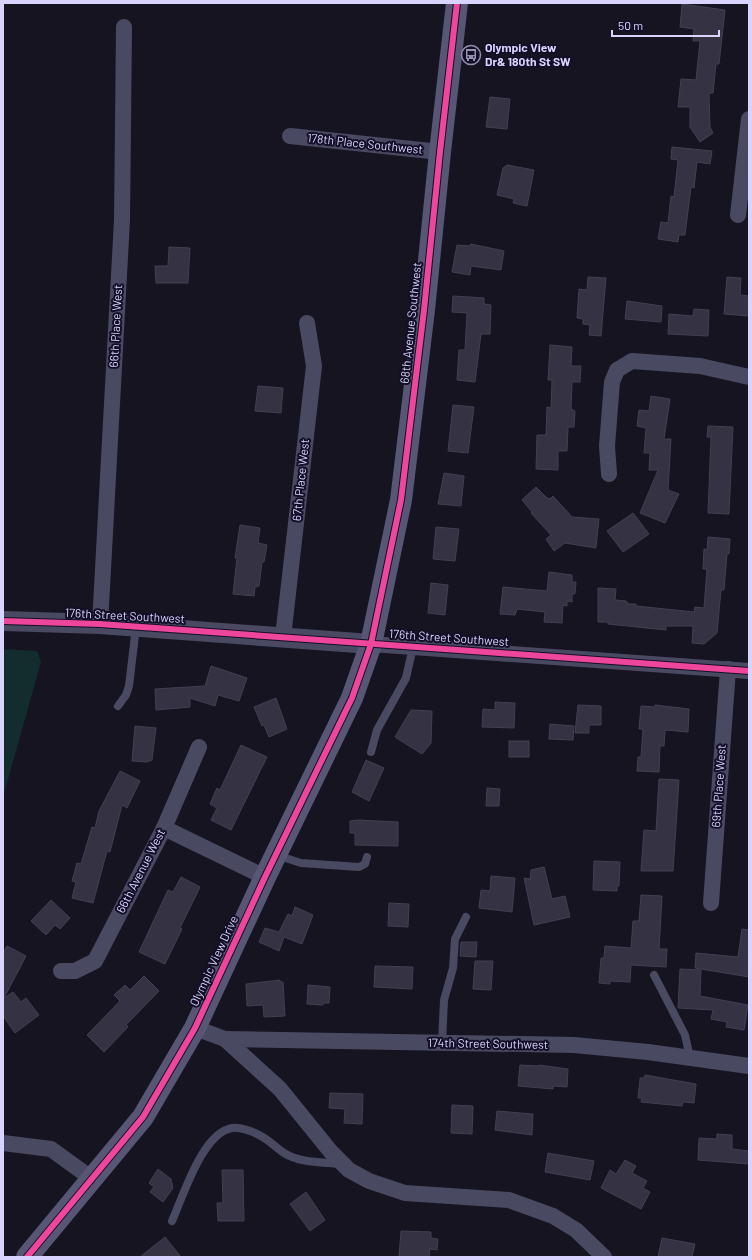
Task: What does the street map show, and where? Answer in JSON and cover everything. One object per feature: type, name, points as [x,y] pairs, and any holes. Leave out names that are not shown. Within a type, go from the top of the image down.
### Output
[{"type":"main road","name":"68th Avenue Southwest","points":[[371,644],[401,500],[424,310],[457,3]]},
{"type":"main road","name":"Olympic View Drive","points":[[27,1257],[143,1117],[195,1028],[265,877],[352,698],[371,644]]},
{"type":"street","name":"66th Place West","points":[[100,624],[122,220],[124,27]]},
{"type":"street","points":[[738,215],[749,119]]},
{"type":"street","name":"178th Place Southwest","points":[[290,136],[440,152]]},
{"type":"street","name":"67th Place West","points":[[283,638],[314,366],[307,322]]},
{"type":"street","points":[[609,474],[607,446],[612,382],[617,370],[632,361],[700,366],[749,377]]},
{"type":"street","name":"176th Street Southwest","points":[[3,621],[100,624],[749,671]]},
{"type":"street","name":"69th Place West","points":[[711,903],[728,669]]},
{"type":"street","name":"66th Avenue West","points":[[61,971],[75,971],[95,961],[164,828],[199,746]]},
{"type":"street","points":[[164,828],[265,877]]},
{"type":"street","points":[[195,1028],[225,1039],[280,1089],[331,1152],[349,1170],[369,1181],[405,1192],[509,1200],[553,1216],[576,1230],[604,1257]]},
{"type":"street","name":"174th Street Southwest","points":[[225,1039],[574,1045],[749,1066]]},
{"type":"street","points":[[3,1143],[51,1149],[91,1178]]},
{"type":"lane","points":[[118,706],[126,695],[130,686],[136,627]]},
{"type":"lane","points":[[371,752],[376,730],[406,678],[413,647]]},
{"type":"lane","points":[[276,854],[301,863],[359,867],[365,864],[367,857]]},
{"type":"lane","points":[[442,1043],[444,1000],[453,968],[455,939],[466,917]]},
{"type":"lane","points":[[654,974],[685,1035],[690,1058]]},
{"type":"lane","points":[[172,1221],[204,1151],[218,1134],[232,1128],[246,1130],[259,1135],[284,1153],[300,1160],[343,1164]]},
{"type":"green space","points":[[3,649],[37,651],[41,662],[3,797]]},
{"type":"building","points":[[682,4],[725,10],[719,64],[716,64],[713,93],[709,93],[710,127],[713,133],[700,142],[690,127],[690,107],[678,107],[681,79],[696,80],[700,41],[693,41],[694,29],[680,27]]},
{"type":"building","points":[[490,97],[510,99],[507,129],[486,127]]},
{"type":"building","points":[[672,147],[712,151],[710,164],[697,162],[694,188],[691,187],[685,235],[679,235],[678,242],[658,239],[661,222],[668,223],[671,196],[674,197],[678,160],[671,159]]},
{"type":"building","points":[[507,165],[534,170],[527,206],[513,203],[514,199],[497,195],[503,168]]},
{"type":"building","points":[[471,244],[504,251],[501,270],[471,266],[470,275],[452,272],[457,245],[469,246]]},
{"type":"building","points":[[169,247],[190,248],[188,283],[156,283],[155,266],[168,266]]},
{"type":"building","points":[[588,277],[606,278],[601,336],[589,335],[590,325],[583,324],[583,319],[577,318],[579,289],[587,290]]},
{"type":"building","points":[[727,277],[741,278],[740,295],[749,296],[749,316],[724,314]]},
{"type":"building","points":[[453,296],[484,298],[484,304],[491,305],[490,334],[481,334],[475,382],[457,380],[459,350],[465,350],[467,313],[452,312]]},
{"type":"building","points":[[627,301],[662,306],[661,322],[625,319]]},
{"type":"building","points":[[694,309],[709,310],[708,336],[668,334],[669,314],[693,316]]},
{"type":"building","points":[[550,345],[572,347],[571,366],[581,366],[580,382],[572,382],[571,409],[575,411],[574,427],[568,427],[567,451],[558,451],[558,470],[536,469],[537,435],[546,435],[547,407],[551,408],[552,380],[548,380]]},
{"type":"building","points":[[258,386],[283,388],[281,413],[255,411]]},
{"type":"building","points":[[651,396],[670,399],[664,439],[671,439],[668,490],[679,494],[665,523],[640,513],[658,470],[649,470],[650,453],[644,453],[646,428],[637,426],[639,410],[649,411]]},
{"type":"building","points":[[453,405],[474,407],[468,453],[448,451]]},
{"type":"building","points":[[708,426],[733,427],[729,514],[708,513],[711,437],[707,437]]},
{"type":"building","points":[[444,473],[464,476],[461,506],[438,504]]},
{"type":"building","points":[[536,487],[547,498],[550,499],[553,496],[572,517],[599,519],[596,548],[565,543],[554,551],[546,539],[551,535],[531,513],[532,512],[522,500]]},
{"type":"building","points":[[633,513],[649,534],[623,552],[607,531]]},
{"type":"building","points":[[240,525],[260,528],[258,543],[267,545],[264,562],[262,562],[259,586],[255,587],[254,596],[233,594],[237,558],[235,558]]},
{"type":"building","points":[[436,527],[459,529],[455,561],[433,559]]},
{"type":"building","points":[[708,537],[730,539],[729,554],[727,554],[724,590],[721,590],[717,633],[704,644],[692,643],[693,626],[666,626],[666,630],[598,622],[598,588],[616,589],[615,600],[626,601],[628,604],[636,604],[636,606],[694,612],[695,607],[704,608],[707,569],[703,569],[704,549],[707,550]]},
{"type":"building","points":[[549,572],[572,575],[572,582],[576,582],[575,594],[572,594],[572,602],[567,601],[567,606],[563,605],[562,623],[544,622],[545,612],[517,609],[515,615],[500,614],[503,587],[547,591]]},
{"type":"building","points":[[431,583],[448,585],[445,615],[428,613]]},
{"type":"building","points":[[211,666],[247,678],[239,701],[218,695],[215,706],[190,698],[190,707],[156,710],[155,689],[205,686]]},
{"type":"building","points":[[276,698],[287,729],[269,737],[264,725],[262,726],[254,707]]},
{"type":"building","points":[[495,702],[515,703],[514,728],[482,727],[483,709],[495,710]]},
{"type":"building","points":[[578,705],[601,706],[601,725],[589,725],[589,733],[575,733]]},
{"type":"building","points":[[655,705],[689,709],[688,732],[665,730],[664,746],[660,746],[659,772],[637,771],[638,757],[641,757],[643,729],[639,729],[641,706],[655,707]]},
{"type":"building","points":[[411,710],[432,711],[431,743],[422,754],[395,737]]},
{"type":"building","points":[[550,724],[574,726],[573,740],[549,739]]},
{"type":"building","points":[[135,726],[156,728],[152,760],[147,762],[132,761]]},
{"type":"building","points":[[509,741],[529,741],[529,757],[509,757]]},
{"type":"building","points":[[241,745],[267,757],[231,830],[211,820],[217,808],[210,804],[217,788],[220,790]]},
{"type":"building","points":[[366,760],[384,768],[369,801],[352,792]]},
{"type":"building","points":[[120,771],[140,781],[127,808],[122,805],[110,852],[107,851],[93,903],[72,898],[76,882],[72,881],[77,863],[81,864],[92,827],[95,828],[99,811]]},
{"type":"building","points":[[659,779],[679,780],[673,871],[641,871],[644,830],[656,831]]},
{"type":"building","points":[[487,788],[500,789],[499,806],[486,806]]},
{"type":"building","points":[[350,821],[398,822],[398,846],[355,845],[355,833],[350,833]]},
{"type":"building","points":[[594,861],[620,862],[619,886],[617,886],[617,891],[593,890]]},
{"type":"building","points":[[544,867],[552,899],[565,896],[570,917],[534,925],[524,878],[530,879],[531,870]]},
{"type":"building","points":[[491,876],[515,878],[512,912],[479,908],[481,890],[490,891]]},
{"type":"building","points":[[181,877],[200,887],[180,928],[182,929],[165,964],[139,952],[168,890],[173,892]]},
{"type":"building","points":[[641,895],[662,896],[659,949],[667,949],[666,967],[631,965],[630,982],[610,981],[610,984],[599,983],[601,958],[604,958],[605,946],[631,948],[633,921],[639,921]]},
{"type":"building","points":[[51,900],[70,918],[60,929],[55,925],[46,935],[31,921]]},
{"type":"building","points":[[389,903],[409,904],[408,927],[388,926]]},
{"type":"building","points":[[295,907],[313,915],[302,944],[284,937],[279,951],[259,942],[265,928],[279,932],[288,914],[292,916]]},
{"type":"building","points":[[742,929],[749,930],[749,977],[695,968],[696,953],[738,957]]},
{"type":"building","points":[[461,942],[477,942],[476,957],[460,956]]},
{"type":"building","points":[[7,946],[26,956],[4,998],[13,992],[21,1002],[26,998],[39,1015],[15,1033],[3,1016],[3,953]]},
{"type":"building","points":[[475,961],[493,961],[491,990],[473,989]]},
{"type":"building","points":[[375,966],[413,967],[412,989],[374,987]]},
{"type":"building","points":[[680,969],[701,970],[700,996],[748,1005],[744,1030],[726,1027],[727,1022],[711,1019],[713,1010],[678,1008]]},
{"type":"building","points":[[144,976],[159,991],[126,1025],[128,1027],[104,1052],[87,1035],[120,1001],[114,995],[125,985],[130,990]]},
{"type":"building","points":[[280,980],[280,982],[283,982],[285,1016],[264,1017],[263,1005],[247,1006],[246,984]]},
{"type":"building","points":[[308,985],[330,987],[329,1003],[323,1003],[323,1005],[307,1004]]},
{"type":"building","points":[[520,1065],[539,1065],[568,1069],[567,1087],[553,1086],[553,1089],[518,1086]]},
{"type":"building","points":[[645,1075],[696,1084],[694,1103],[683,1102],[682,1106],[641,1102],[642,1098],[638,1098],[640,1078],[644,1078]]},
{"type":"building","points":[[330,1093],[363,1094],[362,1124],[344,1123],[345,1109],[329,1108]]},
{"type":"building","points":[[452,1105],[473,1106],[472,1134],[451,1133]]},
{"type":"building","points":[[497,1111],[533,1114],[532,1135],[495,1130]]},
{"type":"building","points":[[717,1134],[732,1135],[732,1149],[749,1151],[749,1164],[698,1160],[699,1138],[717,1139]]},
{"type":"building","points":[[548,1153],[594,1161],[590,1180],[545,1172]]},
{"type":"building","points":[[625,1160],[636,1166],[632,1173],[647,1181],[643,1188],[650,1192],[641,1209],[601,1188],[610,1170],[616,1174]]},
{"type":"building","points":[[158,1169],[171,1179],[173,1188],[163,1202],[150,1192],[154,1187],[149,1183]]},
{"type":"building","points":[[222,1170],[243,1170],[244,1221],[218,1221],[217,1203],[223,1203]]},
{"type":"building","points":[[306,1192],[325,1220],[310,1231],[290,1204]]},
{"type":"building","points":[[401,1231],[431,1232],[431,1238],[438,1239],[437,1250],[430,1249],[429,1257],[399,1257]]},
{"type":"building","points":[[165,1237],[181,1257],[140,1257]]},
{"type":"building","points":[[662,1238],[695,1244],[692,1257],[658,1257]]},
{"type":"cycle path","points":[[27,1257],[143,1117],[195,1028],[265,877],[352,698],[371,644],[401,500],[424,310],[457,3]]},
{"type":"cycle path","points":[[3,621],[100,624],[749,671]]},
{"type":"place","name":"Olympic View Dr& 180th St SW","points":[[471,55]]}]
